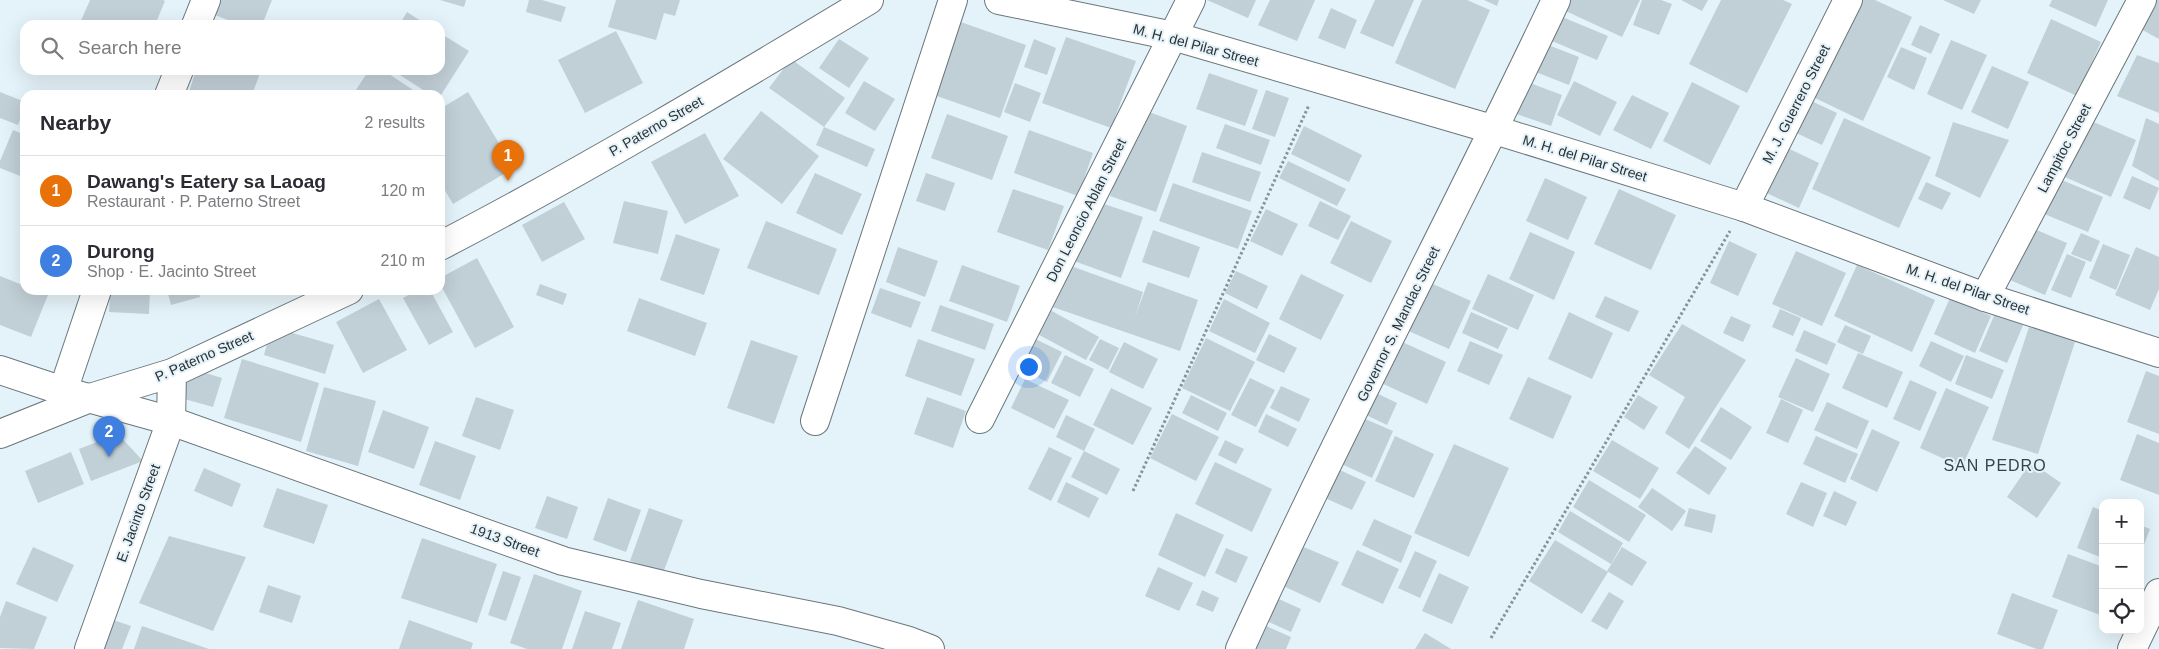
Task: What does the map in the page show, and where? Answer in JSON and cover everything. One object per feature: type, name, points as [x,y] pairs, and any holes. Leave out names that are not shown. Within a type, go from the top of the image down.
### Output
[{"type":"street","points":[[198,20],[206,0]]},
{"type":"street","name":"P. Paterno Street","points":[[445,243],[500,215],[730,84],[870,0]]},
{"type":"street","points":[[815,421],[953,0]]},
{"type":"street","name":"M. H. del Pilar Street","points":[[999,0],[1173,36],[1495,130],[1744,207],[1985,296],[2159,353]]},
{"type":"street","name":"Don Leoncio Ablan Street","points":[[980,419],[1191,0]]},
{"type":"street","name":"Governor S. Mandac Street","points":[[1240,649],[1278,565],[1495,130],[1556,0]]},
{"type":"street","name":"M. J. Guerrero Street","points":[[1744,207],[1848,0]]},
{"type":"street","name":"Lampitoc Street","points":[[1985,296],[2142,0]]},
{"type":"street","points":[[171,90],[177,75]]},
{"type":"street","points":[[63,391],[95,295]]},
{"type":"street","name":"P. Paterno Street","points":[[0,434],[90,398],[172,373],[338,295]]},
{"type":"street","name":"1913 Street","points":[[0,370],[63,391],[171,422],[563,561],[701,594],[838,621],[909,641],[930,649]]},
{"type":"street","name":"E. Jacinto Street","points":[[89,649],[171,422],[172,373]]},
{"type":"street","points":[[2132,649],[2159,593]]},
{"type":"path","points":[[1133,491],[1321,79]]},
{"type":"path","points":[[1491,638],[1744,207]]},
{"type":"building","points":[[90,0],[165,1],[157,20],[81,20]]},
{"type":"building","points":[[221,0],[272,0],[264,20],[228,20],[215,15]]},
{"type":"building","points":[[440,0],[466,0],[464,7]]},
{"type":"building","points":[[529,0],[542,0],[566,7],[561,22],[526,12]]},
{"type":"building","points":[[616,0],[680,0],[675,16],[664,13],[656,40],[608,27]]},
{"type":"building","points":[[1207,0],[1256,0],[1248,18]]},
{"type":"building","points":[[1270,0],[1315,0],[1297,41],[1258,25]]},
{"type":"building","points":[[1375,0],[1414,0],[1393,47],[1360,33]]},
{"type":"building","points":[[1422,0],[1467,0],[1490,10],[1455,89],[1395,63]]},
{"type":"building","points":[[1484,0],[1499,0],[1497,6]]},
{"type":"building","points":[[1563,0],[1640,0],[1622,37],[1559,8]]},
{"type":"building","points":[[1642,0],[1661,0],[1672,4],[1659,35],[1633,25]]},
{"type":"building","points":[[1681,0],[1708,0],[1702,11]]},
{"type":"building","points":[[1721,0],[1783,0],[1792,4],[1747,93],[1689,64]]},
{"type":"building","points":[[1855,0],[1875,0],[1912,17],[1863,121],[1815,98]]},
{"type":"building","points":[[1943,0],[1981,0],[1974,14]]},
{"type":"building","points":[[2052,0],[2108,0],[2096,27],[2049,6]]},
{"type":"building","points":[[2151,0],[2159,0],[2159,39],[2137,27]]},
{"type":"building","points":[[1331,8],[1357,20],[1345,49],[1318,38]]},
{"type":"building","points":[[407,12],[419,20],[402,20]]},
{"type":"building","points":[[1555,14],[1608,36],[1597,60],[1545,38]]},
{"type":"building","points":[[2051,19],[2101,42],[2077,96],[2027,73]]},
{"type":"building","points":[[958,21],[1026,45],[1000,118],[931,94]]},
{"type":"building","points":[[1920,25],[1940,34],[1931,54],[1911,45]]},
{"type":"building","points":[[616,31],[643,83],[585,113],[558,60]]},
{"type":"building","points":[[445,36],[469,51],[444,90],[423,90],[400,75],[445,75]]},
{"type":"building","points":[[1066,37],[1136,61],[1111,128],[1042,103]]},
{"type":"building","points":[[839,39],[869,58],[849,88],[819,68]]},
{"type":"building","points":[[1034,39],[1056,48],[1047,75],[1024,67]]},
{"type":"building","points":[[1951,40],[1987,55],[1962,110],[1927,94]]},
{"type":"building","points":[[1538,41],[1579,57],[1569,85],[1528,69]]},
{"type":"building","points":[[1901,47],[1927,58],[1914,90],[1887,77]]},
{"type":"building","points":[[2137,55],[2159,63],[2159,113],[2117,96]]},
{"type":"building","points":[[791,59],[845,98],[824,127],[769,88]]},
{"type":"building","points":[[1992,66],[2029,82],[2008,129],[1971,112]]},
{"type":"building","points":[[1209,73],[1258,90],[1245,126],[1196,109]]},
{"type":"building","points":[[194,75],[259,75],[254,90],[190,90]]},
{"type":"building","points":[[366,75],[390,75],[413,90],[356,90]]},
{"type":"building","points":[[1519,79],[1562,95],[1551,126],[1508,111]]},
{"type":"building","points":[[864,81],[895,99],[875,131],[845,113]]},
{"type":"building","points":[[1574,81],[1617,102],[1600,136],[1557,115]]},
{"type":"building","points":[[1692,82],[1740,106],[1710,165],[1663,141]]},
{"type":"building","points":[[1015,83],[1041,93],[1030,122],[1004,112]]},
{"type":"building","points":[[1266,90],[1289,98],[1275,137],[1252,129]]},
{"type":"building","points":[[0,92],[20,100],[20,120],[18,125],[0,118]]},
{"type":"building","points":[[468,92],[514,168],[453,204],[445,190],[445,106]]},
{"type":"building","points":[[1632,95],[1669,113],[1651,149],[1613,130]]},
{"type":"building","points":[[1805,98],[1837,113],[1822,145],[1790,130]]},
{"type":"building","points":[[1141,109],[1187,126],[1156,212],[1110,196]]},
{"type":"building","points":[[761,111],[819,156],[782,204],[723,159]]},
{"type":"building","points":[[947,114],[1008,136],[992,180],[931,158]]},
{"type":"building","points":[[1844,118],[1931,157],[1899,228],[1812,189]]},
{"type":"building","points":[[2084,118],[2136,140],[2111,197],[2060,175]]},
{"type":"building","points":[[2146,118],[2159,124],[2159,181],[2132,166]]},
{"type":"building","points":[[1953,122],[2009,140],[1980,198],[1935,176]]},
{"type":"building","points":[[1225,124],[1270,140],[1261,165],[1216,148]]},
{"type":"building","points":[[1304,126],[1362,155],[1349,182],[1291,154]]},
{"type":"building","points":[[824,127],[875,149],[867,167],[816,145]]},
{"type":"building","points":[[13,130],[20,133],[20,176],[0,168],[0,161]]},
{"type":"building","points":[[1029,130],[1093,153],[1078,196],[1014,173]]},
{"type":"building","points":[[705,133],[739,196],[685,224],[651,162]]},
{"type":"building","points":[[1779,144],[1819,163],[1799,208],[1758,189]]},
{"type":"building","points":[[1202,152],[1261,172],[1250,202],[1192,182]]},
{"type":"building","points":[[1288,161],[1346,189],[1337,206],[1279,178]]},
{"type":"building","points":[[815,173],[862,194],[842,235],[796,213]]},
{"type":"building","points":[[926,173],[955,183],[945,211],[916,201]]},
{"type":"building","points":[[2052,176],[2103,197],[2088,232],[2037,211]]},
{"type":"building","points":[[2132,176],[2159,188],[2150,210],[2123,198]]},
{"type":"building","points":[[1545,178],[1587,197],[1568,240],[1526,221]]},
{"type":"building","points":[[1926,182],[1951,193],[1942,210],[1918,199]]},
{"type":"building","points":[[1173,183],[1252,211],[1238,249],[1159,221]]},
{"type":"building","points":[[1013,189],[1064,206],[1048,250],[997,232]]},
{"type":"building","points":[[1619,189],[1676,215],[1651,270],[1594,244]]},
{"type":"building","points":[[624,201],[668,211],[658,254],[613,243]]},
{"type":"building","points":[[1095,201],[1143,217],[1121,278],[1074,261]]},
{"type":"building","points":[[1320,201],[1351,216],[1338,240],[1308,226]]},
{"type":"building","points":[[564,202],[585,239],[542,262],[522,225]]},
{"type":"building","points":[[1266,209],[1298,224],[1282,256],[1250,241]]},
{"type":"building","points":[[766,221],[837,249],[819,295],[747,268]]},
{"type":"building","points":[[1351,221],[1392,241],[1371,283],[1330,263]]},
{"type":"building","points":[[2025,225],[2067,243],[2045,295],[2003,277]]},
{"type":"building","points":[[1153,230],[1200,247],[1189,278],[1142,262]]},
{"type":"building","points":[[1530,232],[1575,252],[1554,300],[1509,279]]},
{"type":"building","points":[[2081,233],[2100,241],[2091,262],[2071,254]]},
{"type":"building","points":[[676,234],[720,249],[704,295],[660,280]]},
{"type":"building","points":[[1729,241],[1757,254],[1738,296],[1710,283]]},
{"type":"building","points":[[2103,244],[2130,255],[2116,290],[2089,278]]},
{"type":"building","points":[[898,247],[938,261],[925,297],[886,282]]},
{"type":"building","points":[[2136,247],[2159,257],[2159,289],[2150,310],[2115,295]]},
{"type":"building","points":[[1796,251],[1846,273],[1822,326],[1772,304]]},
{"type":"building","points":[[2067,254],[2086,262],[2071,298],[2051,290]]},
{"type":"building","points":[[477,258],[514,327],[475,348],[445,293],[445,275]]},
{"type":"building","points":[[1060,262],[1143,292],[1135,317],[1148,282],[1198,300],[1180,351],[1044,304]]},
{"type":"building","points":[[962,265],[1020,286],[1007,322],[949,301]]},
{"type":"building","points":[[1857,265],[1935,300],[1912,352],[1834,316]]},
{"type":"building","points":[[1236,271],[1268,286],[1257,309],[1225,293]]},
{"type":"building","points":[[1301,274],[1344,295],[1321,340],[1279,319]]},
{"type":"building","points":[[1488,274],[1534,295],[1518,330],[1472,309]]},
{"type":"building","points":[[0,276],[20,284],[20,295],[48,295],[31,337],[0,325]]},
{"type":"building","points":[[1424,280],[1471,301],[1449,349],[1402,328]]},
{"type":"building","points":[[540,284],[567,294],[563,305],[536,295]]},
{"type":"building","points":[[880,288],[921,302],[911,328],[871,313]]},
{"type":"building","points":[[110,295],[150,295],[149,314],[109,312]]},
{"type":"building","points":[[168,295],[199,295],[200,297],[171,305]]},
{"type":"building","points":[[409,295],[433,295],[453,332],[429,345],[403,298]]},
{"type":"building","points":[[1605,296],[1639,311],[1629,332],[1595,317]]},
{"type":"building","points":[[639,298],[707,323],[695,356],[627,331]]},
{"type":"building","points":[[1950,298],[1991,316],[1975,353],[1934,334]]},
{"type":"building","points":[[379,299],[407,350],[363,373],[336,322]]},
{"type":"building","points":[[1224,299],[1270,323],[1255,353],[1209,331]]},
{"type":"building","points":[[940,305],[994,324],[985,350],[931,331]]},
{"type":"building","points":[[1041,305],[1099,337],[1086,360],[1028,329]]},
{"type":"building","points":[[1780,309],[1801,318],[1793,336],[1772,327]]},
{"type":"building","points":[[1996,311],[2024,323],[2007,363],[1979,351]]},
{"type":"building","points":[[1471,312],[1508,328],[1498,349],[1462,333]]},
{"type":"building","points":[[1569,312],[1613,333],[1592,379],[1548,359]]},
{"type":"building","points":[[1731,316],[1751,325],[1743,342],[1723,333]]},
{"type":"building","points":[[1682,324],[1746,360],[1689,449],[1665,433],[1685,397],[1649,375]]},
{"type":"building","points":[[1845,325],[1871,336],[1863,354],[1837,342]]},
{"type":"building","points":[[272,327],[334,345],[325,374],[264,355]]},
{"type":"building","points":[[2029,327],[2075,342],[2038,454],[1992,440]]},
{"type":"building","points":[[1804,330],[1836,344],[1827,365],[1795,351]]},
{"type":"building","points":[[1025,334],[1062,352],[1047,382],[1010,364]]},
{"type":"building","points":[[1269,334],[1297,348],[1284,373],[1256,360]]},
{"type":"building","points":[[1206,338],[1255,362],[1230,411],[1182,388]]},
{"type":"building","points":[[918,339],[975,359],[961,396],[905,376]]},
{"type":"building","points":[[1100,339],[1119,348],[1108,370],[1089,360]]},
{"type":"building","points":[[751,340],[798,356],[774,424],[727,408]]},
{"type":"building","points":[[1398,340],[1446,362],[1427,404],[1379,382]]},
{"type":"building","points":[[1470,341],[1503,355],[1489,385],[1457,371]]},
{"type":"building","points":[[1931,341],[1964,356],[1951,382],[1919,366]]},
{"type":"building","points":[[1124,342],[1158,359],[1143,389],[1109,372]]},
{"type":"building","points":[[1858,353],[1903,372],[1887,408],[1842,388]]},
{"type":"building","points":[[1065,355],[1094,369],[1080,397],[1051,383]]},
{"type":"building","points":[[1966,355],[2004,370],[1992,399],[1955,384]]},
{"type":"building","points":[[1796,358],[1830,374],[1813,412],[1778,397]]},
{"type":"building","points":[[242,359],[319,383],[301,442],[224,418]]},
{"type":"building","points":[[189,368],[222,378],[213,407],[181,398]]},
{"type":"building","points":[[2146,371],[2159,376],[2159,434],[2127,422]]},
{"type":"building","points":[[1528,377],[1572,396],[1553,439],[1509,419]]},
{"type":"building","points":[[1250,378],[1275,390],[1256,427],[1231,415]]},
{"type":"building","points":[[1025,379],[1069,400],[1054,429],[1011,408]]},
{"type":"building","points":[[1910,380],[1937,392],[1920,431],[1893,419]]},
{"type":"building","points":[[1281,386],[1310,399],[1299,422],[1270,408]]},
{"type":"building","points":[[324,387],[376,401],[358,466],[306,451]]},
{"type":"building","points":[[1111,388],[1152,408],[1133,445],[1093,425]]},
{"type":"building","points":[[1946,388],[1989,407],[1962,467],[1920,448]]},
{"type":"building","points":[[1370,390],[1397,403],[1387,425],[1360,412]]},
{"type":"building","points":[[1191,395],[1227,413],[1218,431],[1182,413]]},
{"type":"building","points":[[1638,395],[1658,407],[1644,430],[1624,417]]},
{"type":"building","points":[[476,397],[514,410],[500,450],[462,436]]},
{"type":"building","points":[[927,397],[966,411],[953,448],[914,434]]},
{"type":"building","points":[[1781,399],[1803,410],[1788,443],[1766,433]]},
{"type":"building","points":[[1827,402],[1869,421],[1857,449],[1814,430]]},
{"type":"building","points":[[1721,407],[1752,427],[1731,460],[1700,441]]},
{"type":"building","points":[[383,410],[429,427],[414,469],[368,452]]},
{"type":"building","points":[[1172,414],[1219,437],[1196,481],[1150,458]]},
{"type":"building","points":[[1266,414],[1297,429],[1288,447],[1258,432]]},
{"type":"building","points":[[1066,415],[1095,429],[1084,451],[1056,437]]},
{"type":"building","points":[[1356,415],[1393,431],[1372,478],[1335,461]]},
{"type":"building","points":[[1872,429],[1900,442],[1877,492],[1850,479]]},
{"type":"building","points":[[118,434],[143,461],[91,481],[79,449]]},
{"type":"building","points":[[2137,434],[2159,443],[2159,495],[2120,480]]},
{"type":"building","points":[[1395,436],[1434,454],[1414,498],[1375,481]]},
{"type":"building","points":[[1816,436],[1858,454],[1845,483],[1803,464]]},
{"type":"building","points":[[1225,440],[1244,449],[1236,464],[1218,455]]},
{"type":"building","points":[[1612,440],[1659,468],[1640,499],[1593,471]]},
{"type":"building","points":[[435,441],[476,456],[460,500],[419,485]]},
{"type":"building","points":[[1454,444],[1509,468],[1469,557],[1414,533]]},
{"type":"building","points":[[1695,446],[1727,468],[1709,495],[1676,473]]},
{"type":"building","points":[[1049,447],[1072,458],[1051,501],[1028,489]]},
{"type":"building","points":[[1084,451],[1120,469],[1107,495],[1071,477]]},
{"type":"building","points":[[71,452],[84,484],[38,503],[25,471]]},
{"type":"building","points":[[1215,462],[1272,489],[1252,532],[1195,504]]},
{"type":"building","points":[[2031,462],[2061,483],[2037,518],[2007,497]]},
{"type":"building","points":[[1331,466],[1366,482],[1352,510],[1318,495]]},
{"type":"building","points":[[204,468],[241,484],[232,507],[194,491]]},
{"type":"building","points":[[1589,480],[1646,515],[1629,542],[1573,507]]},
{"type":"building","points":[[1066,482],[1099,498],[1089,518],[1057,502]]},
{"type":"building","points":[[1801,482],[1827,493],[1813,527],[1786,514]]},
{"type":"building","points":[[277,488],[328,505],[314,544],[263,527]]},
{"type":"building","points":[[1652,488],[1686,511],[1672,531],[1638,507]]},
{"type":"building","points":[[1834,491],[1857,502],[1846,526],[1823,516]]},
{"type":"building","points":[[547,496],[578,507],[567,539],[535,528]]},
{"type":"building","points":[[608,498],[641,510],[626,552],[593,540]]},
{"type":"building","points":[[2093,507],[2099,509],[2099,556],[2077,548]]},
{"type":"building","points":[[649,508],[683,520],[663,573],[630,561]]},
{"type":"building","points":[[1689,508],[1716,515],[1712,533],[1684,526]]},
{"type":"building","points":[[1570,511],[1623,543],[1611,564],[1558,532]]},
{"type":"building","points":[[1176,513],[1224,535],[1205,577],[1158,555]]},
{"type":"building","points":[[1374,519],[1412,536],[1401,563],[1362,545]]},
{"type":"building","points":[[2144,527],[2150,529],[2144,545]]},
{"type":"building","points":[[169,536],[246,557],[213,631],[139,603]]},
{"type":"building","points":[[422,538],[497,564],[477,623],[401,598]]},
{"type":"building","points":[[1555,540],[1608,572],[1582,614],[1529,581]]},
{"type":"building","points":[[1299,545],[1339,562],[1320,603],[1281,585]]},
{"type":"building","points":[[33,547],[74,565],[57,602],[16,584]]},
{"type":"building","points":[[1622,547],[1647,562],[1632,586],[1607,571]]},
{"type":"building","points":[[1226,548],[1248,557],[1236,583],[1215,573]]},
{"type":"building","points":[[1357,550],[1399,569],[1383,604],[1341,585]]},
{"type":"building","points":[[1415,551],[1437,561],[1420,598],[1398,588]]},
{"type":"building","points":[[2068,554],[2099,566],[2099,615],[2052,597]]},
{"type":"building","points":[[1158,567],[1193,583],[1179,611],[1145,596]]},
{"type":"building","points":[[503,571],[521,577],[506,621],[488,615]]},
{"type":"building","points":[[1439,573],[1469,587],[1452,624],[1422,611]]},
{"type":"building","points":[[534,574],[582,591],[562,649],[527,649],[510,643]]},
{"type":"building","points":[[268,585],[301,596],[292,623],[259,612]]},
{"type":"building","points":[[1202,590],[1219,598],[1213,612],[1196,605]]},
{"type":"building","points":[[1609,592],[1624,601],[1607,630],[1591,621]]},
{"type":"building","points":[[2012,593],[2058,610],[2043,649],[2037,649],[1997,634]]},
{"type":"building","points":[[1272,596],[1301,609],[1291,632],[1262,619]]},
{"type":"building","points":[[638,600],[694,619],[684,649],[621,649]]},
{"type":"building","points":[[6,601],[47,617],[34,649],[0,648],[0,617]]},
{"type":"building","points":[[585,611],[621,623],[612,649],[572,649]]},
{"type":"building","points":[[107,618],[131,626],[122,649],[97,649]]},
{"type":"building","points":[[409,620],[473,643],[471,649],[399,649]]},
{"type":"building","points":[[1257,622],[1291,637],[1286,649],[1255,649]]},
{"type":"building","points":[[142,626],[209,649],[134,649]]},
{"type":"building","points":[[1425,633],[1451,649],[1415,649]]},
{"type":"place","name":"Dawang's Eatery sa Laoag","points":[[508,181]]},
{"type":"place","name":"Durong","points":[[109,457]]},
{"type":"district","name":"SAN PEDRO","points":[[1995,465]]}]
